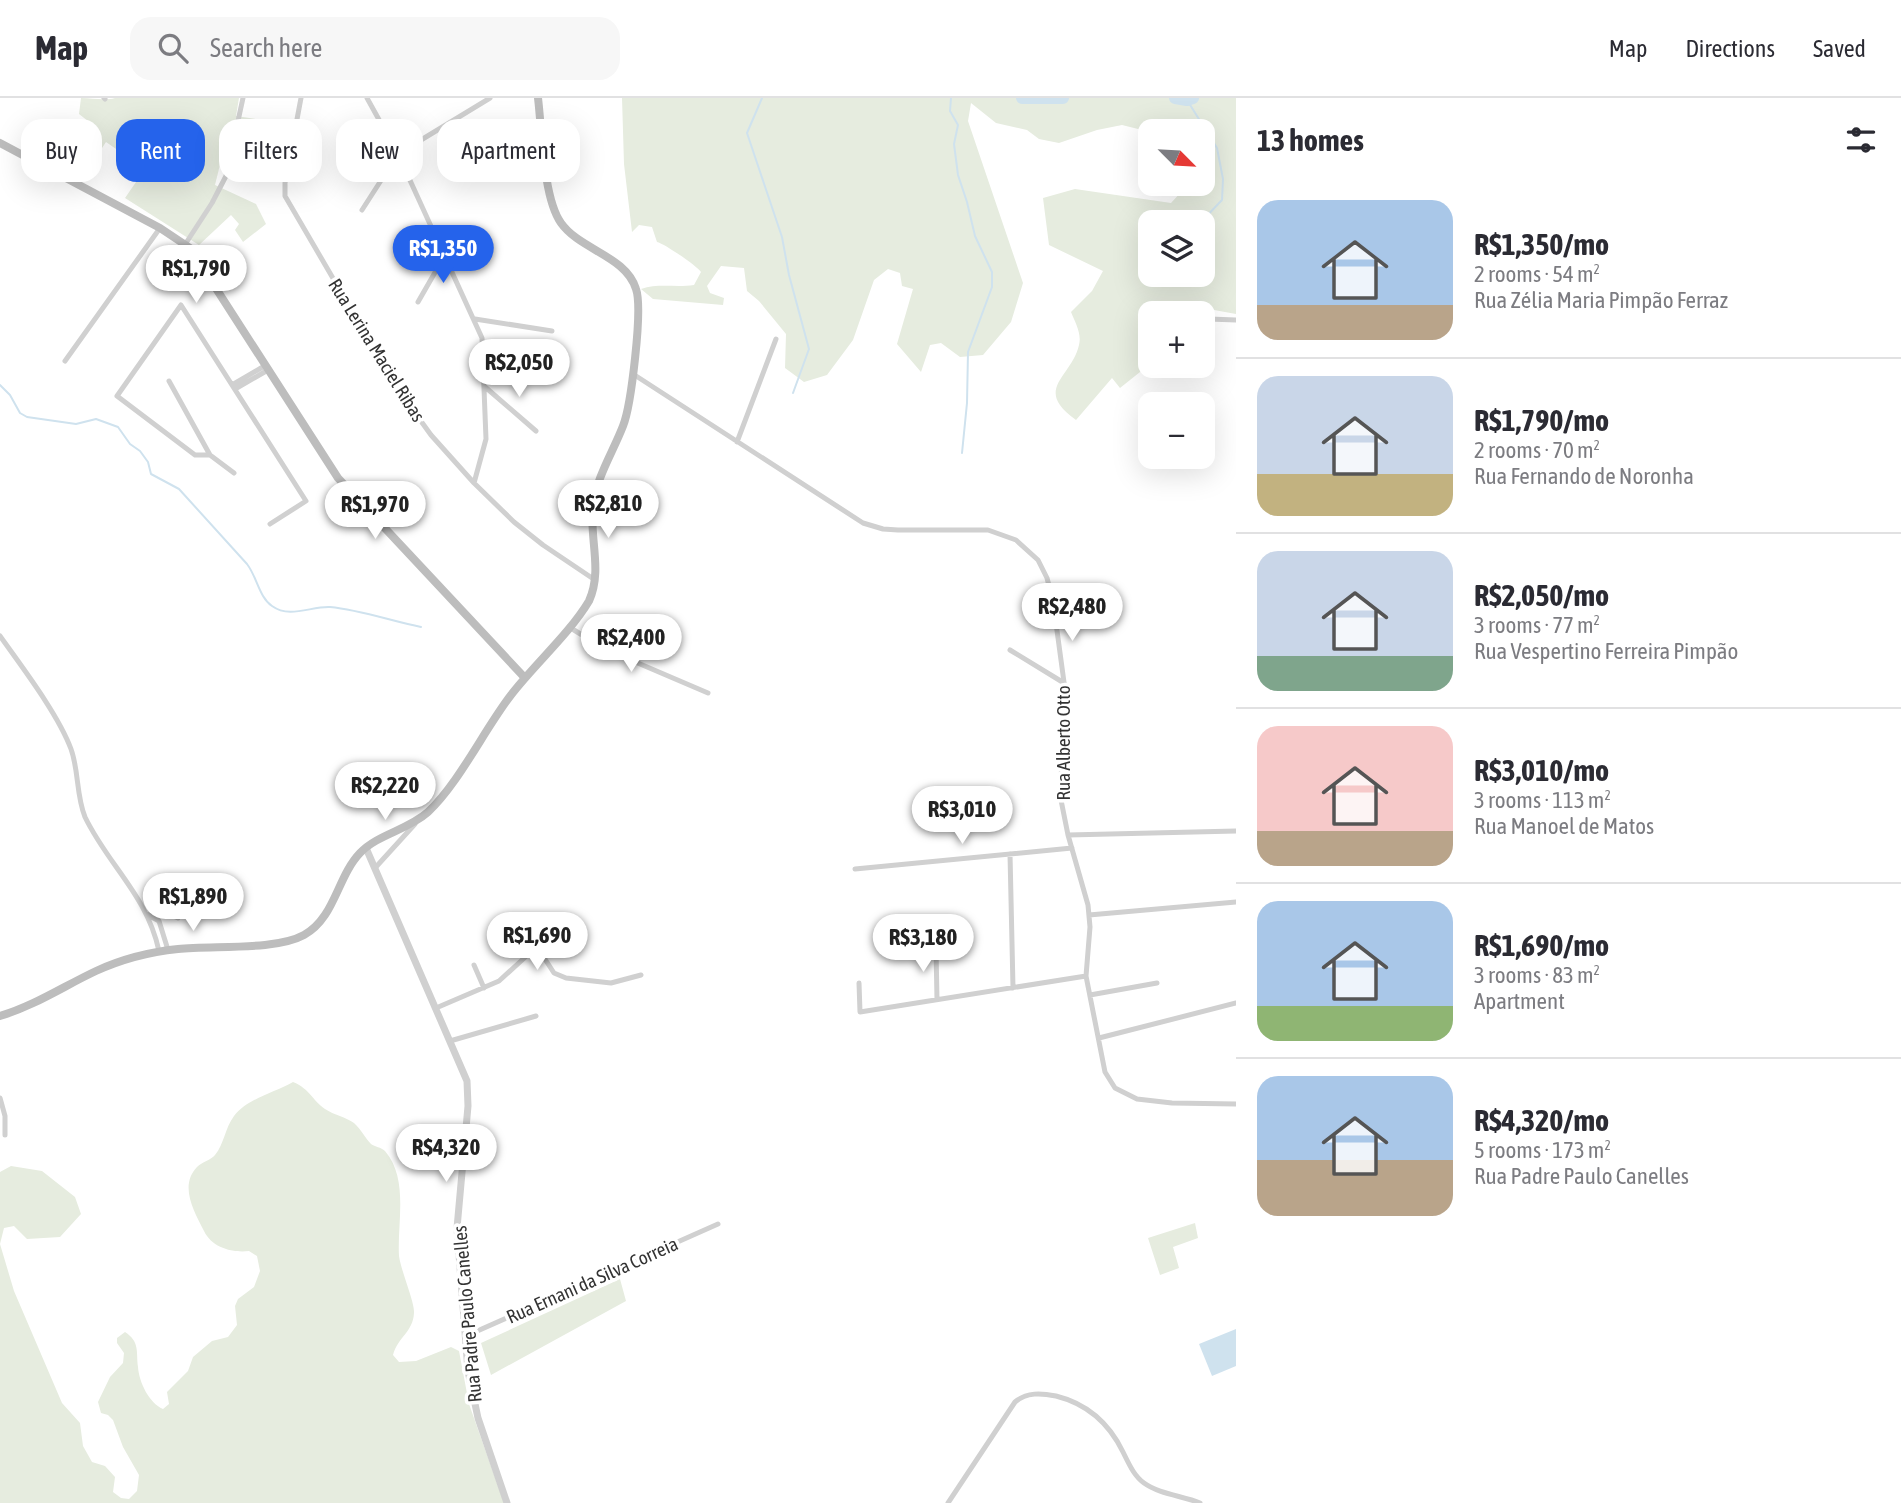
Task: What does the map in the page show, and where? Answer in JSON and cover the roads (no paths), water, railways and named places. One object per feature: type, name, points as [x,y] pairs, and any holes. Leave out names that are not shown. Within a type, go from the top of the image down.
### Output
[{"type":"main road","points":[[0,1016],[22,1009],[109,965],[164,951],[281,943],[303,936],[326,913],[354,861],[366,848],[419,819],[442,796],[497,714],[589,601],[595,580],[592,513],[594,496],[627,416],[638,306],[636,288],[622,269],[574,237],[556,215],[550,193],[537,98]]},
{"type":"main road","points":[[0,144],[186,243],[329,465],[348,490],[525,678]]},
{"type":"street","points":[[186,243],[226,176],[243,98]]},
{"type":"street","name":"Rua Lerina Maciel Ribas","points":[[301,98],[285,196],[397,388],[431,435],[474,483],[527,534],[595,580]]},
{"type":"street","points":[[368,98],[379,119]]},
{"type":"street","points":[[423,139],[491,98]]},
{"type":"street","points":[[362,210],[380,182]]},
{"type":"street","points":[[411,182],[482,338],[486,439],[474,483]]},
{"type":"street","points":[[65,360],[160,228]]},
{"type":"street","points":[[418,302],[445,255]]},
{"type":"street","points":[[210,455],[195,455],[117,396],[181,305],[306,501],[270,524]]},
{"type":"street","points":[[475,319],[552,331]]},
{"type":"street","points":[[1215,319],[1236,320]]},
{"type":"street","points":[[737,442],[776,339]]},
{"type":"street","points":[[234,387],[267,367]]},
{"type":"street","name":"Rua Alberto Otto","points":[[633,374],[853,517],[873,527],[898,530],[988,530],[1024,545],[1038,560],[1047,578],[1053,601],[1064,683],[1067,717],[1060,783],[1062,807],[1089,915],[1086,976],[1105,1072],[1109,1081],[1129,1097],[1157,1102],[1236,1104]]},
{"type":"street","points":[[169,381],[210,455],[234,473]]},
{"type":"street","points":[[484,386],[536,431]]},
{"type":"street","points":[[569,626],[605,649],[708,693]]},
{"type":"street","points":[[0,636],[68,741],[75,762],[84,814],[148,915],[159,921],[164,951]]},
{"type":"street","points":[[1010,650],[1064,683]]},
{"type":"street","points":[[375,868],[419,819]]},
{"type":"street","points":[[1068,835],[1236,831]]},
{"type":"street","name":"Rua Padre Paulo Canelles","points":[[366,848],[465,1073],[468,1089],[457,1228],[468,1371],[475,1409],[507,1503]]},
{"type":"street","points":[[855,869],[1072,848]]},
{"type":"street","points":[[1010,854],[1013,988]]},
{"type":"street","points":[[1089,915],[1236,902]]},
{"type":"street","points":[[148,915],[161,911],[178,918]]},
{"type":"street","points":[[936,948],[937,1000]]},
{"type":"street","points":[[436,1008],[504,978],[533,950],[541,953],[554,973],[566,978],[611,983],[642,975]]},
{"type":"street","points":[[474,965],[484,988]]},
{"type":"street","points":[[859,983],[860,1012],[1086,976]]},
{"type":"street","points":[[1090,995],[1157,983]]},
{"type":"street","points":[[1099,1038],[1236,1003]]},
{"type":"street","points":[[450,1041],[536,1016]]},
{"type":"street","points":[[0,1098],[5,1116],[5,1135]]},
{"type":"street","name":"Rua Ernani da Silva Correia","points":[[466,1336],[718,1224]]},
{"type":"street","points":[[948,1503],[1015,1402],[1026,1395],[1042,1394],[1079,1404],[1097,1415],[1111,1431],[1132,1471],[1143,1483],[1200,1503]]},
{"type":"water","points":[[1236,1329],[1236,1366],[1212,1376],[1199,1344]]},
{"type":"waterway","points":[[762,98],[747,133],[782,237],[789,275],[809,349],[793,393]]},
{"type":"waterway","points":[[951,98],[950,111],[958,125],[954,144],[958,175],[975,236],[992,272],[992,287],[968,352],[962,453]]},
{"type":"waterway","points":[[1022,98],[1063,98]]},
{"type":"waterway","points":[[1175,98],[1193,98]]},
{"type":"waterway","points":[[1187,100],[1217,148],[1223,179],[1222,200],[1212,210]]},
{"type":"waterway","points":[[0,385],[10,395],[20,413],[27,417],[76,424],[96,419],[118,427],[148,462],[151,474],[179,489],[247,564],[264,597],[272,606],[293,612],[323,607],[342,608],[421,627]]}]
